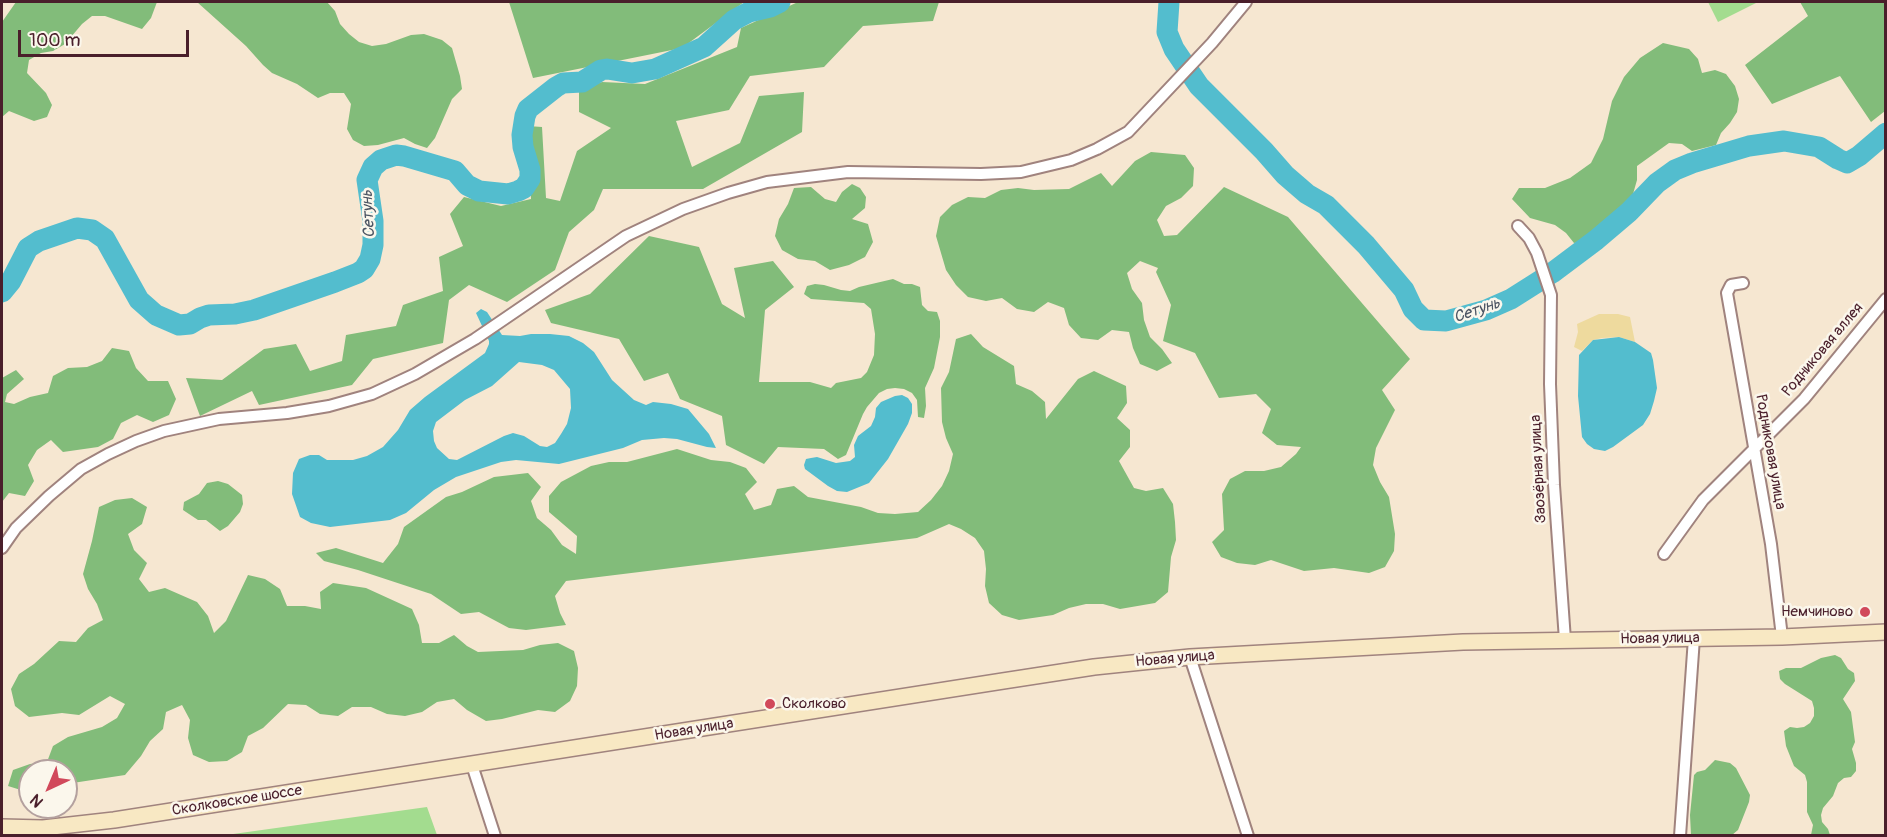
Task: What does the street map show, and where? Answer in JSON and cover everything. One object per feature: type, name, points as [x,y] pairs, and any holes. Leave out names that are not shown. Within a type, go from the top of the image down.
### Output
[{"type":"street","points":[[2,548],[16,528],[49,495],[81,469],[136,441],[164,431],[219,420],[329,406],[372,394],[415,374],[475,339],[626,236],[683,209],[766,182],[848,172],[981,174],[1021,172],[1071,160],[1097,149],[1128,132],[1212,43],[1246,2]]},
{"type":"street","name":"Заозёрная улица","points":[[1518,226],[1529,238],[1537,253],[1551,295],[1550,384],[1554,485],[1565,640]]},
{"type":"street","name":"Родниковая улица","points":[[1743,283],[1731,285],[1727,293],[1771,544],[1782,637]]},
{"type":"street","name":"Родниковая аллея","points":[[1664,554],[1703,500],[1804,399],[1886,299]]},
{"type":"street","name":"Новая улица","points":[[472,765],[1048,674],[1190,657],[1420,644],[1782,637],[1886,632]]},
{"type":"street","points":[[1680,836],[1694,638]]},
{"type":"street","points":[[1190,657],[1248,836]]},
{"type":"street","points":[[472,765],[495,836]]},
{"type":"street","name":"Сколковское шоссе","points":[[2,827],[43,828],[114,820],[472,765]]},
{"type":"green space","points":[[16,2],[157,2],[151,18],[142,29],[105,16],[92,16],[65,44],[29,60],[27,73],[46,93],[52,105],[47,117],[34,121],[9,111],[2,117],[2,22]]},
{"type":"green space","points":[[197,2],[327,2],[335,11],[340,24],[359,42],[372,46],[386,44],[411,35],[424,34],[442,40],[452,48],[462,89],[452,99],[435,138],[427,148],[404,138],[364,146],[353,140],[347,129],[351,104],[344,93],[330,93],[318,98],[297,84],[272,73]]},
{"type":"green space","points":[[509,2],[744,2],[682,48],[533,78]]},
{"type":"green space","points":[[798,2],[939,2],[933,21],[863,26],[824,67],[750,76],[729,110],[676,121],[692,167],[740,143],[759,96],[804,92],[802,132],[703,189],[603,189],[594,210],[569,232],[555,270],[507,302],[469,285],[449,300],[443,343],[373,359],[352,385],[259,405],[252,391],[200,416],[186,378],[222,380],[264,349],[296,344],[310,371],[342,361],[346,335],[396,326],[403,305],[443,291],[439,257],[463,246],[450,214],[464,197],[501,206],[531,199],[528,126],[542,127],[546,198],[560,201],[577,151],[611,128],[579,112],[579,91],[602,82],[645,84],[737,47],[741,28]]},
{"type":"green space","points":[[1708,2],[1758,2],[1718,22]]},
{"type":"green space","points":[[1800,2],[1885,2],[1885,111],[1871,122],[1840,76],[1772,104],[1745,65],[1808,16]]},
{"type":"green space","points":[[1663,43],[1689,49],[1698,59],[1702,73],[1715,70],[1726,74],[1735,86],[1739,99],[1737,112],[1721,133],[1716,145],[1692,151],[1682,144],[1669,143],[1637,166],[1637,180],[1633,194],[1625,205],[1586,241],[1574,243],[1555,225],[1530,218],[1512,199],[1519,188],[1545,188],[1570,178],[1591,163],[1603,139],[1612,101],[1624,77],[1640,58]]},
{"type":"green space","points":[[1151,152],[1185,155],[1194,168],[1193,186],[1181,198],[1166,206],[1157,220],[1164,236],[1177,235],[1224,187],[1288,217],[1410,359],[1382,390],[1395,410],[1376,448],[1373,465],[1389,497],[1395,534],[1394,551],[1385,567],[1369,573],[1334,568],[1304,571],[1271,560],[1255,565],[1237,563],[1221,557],[1212,542],[1224,530],[1222,494],[1230,479],[1245,471],[1264,471],[1281,467],[1301,447],[1277,445],[1262,433],[1271,409],[1256,394],[1219,398],[1195,353],[1163,341],[1171,305],[1156,272],[1158,268],[1140,261],[1127,273],[1132,289],[1142,303],[1144,320],[1150,337],[1172,363],[1157,371],[1140,364],[1129,332],[1112,330],[1098,340],[1081,338],[1069,325],[1064,308],[1048,302],[1034,312],[1017,309],[1002,298],[986,301],[968,297],[946,270],[936,236],[940,217],[952,205],[968,197],[985,198],[1001,190],[1069,189],[1101,173],[1112,186],[1135,161]]},
{"type":"green space","points":[[852,184],[860,188],[866,197],[865,208],[852,219],[868,224],[873,242],[865,257],[849,265],[830,270],[815,261],[798,259],[782,250],[775,236],[779,219],[794,188],[811,187],[825,199],[836,202],[842,192]]},
{"type":"green space","points":[[649,236],[699,247],[722,304],[745,318],[734,268],[773,261],[794,287],[765,310],[759,382],[810,382],[831,388],[836,383],[861,378],[867,372],[874,355],[875,334],[871,309],[864,303],[811,299],[804,294],[807,286],[824,285],[850,291],[893,279],[920,287],[922,305],[928,311],[937,312],[940,321],[940,337],[934,368],[925,388],[924,418],[918,417],[917,400],[912,393],[904,389],[887,389],[879,393],[867,407],[846,455],[838,459],[824,449],[778,447],[764,464],[726,445],[722,416],[680,399],[668,373],[644,381],[619,339],[551,323],[545,310],[590,294]]},
{"type":"green space","points":[[971,334],[983,347],[1014,366],[1016,384],[1032,391],[1045,402],[1046,419],[1078,379],[1094,371],[1126,386],[1127,403],[1117,418],[1130,430],[1130,447],[1119,461],[1134,488],[1146,491],[1163,488],[1173,504],[1176,540],[1171,557],[1168,592],[1155,603],[1120,609],[1103,604],[1086,604],[1053,615],[1019,620],[1002,615],[989,603],[985,586],[984,551],[975,538],[949,524],[917,538],[566,581],[555,596],[566,625],[526,630],[509,628],[479,612],[461,614],[431,594],[324,561],[316,553],[336,548],[383,563],[398,544],[404,527],[446,497],[494,477],[528,473],[541,487],[531,501],[537,518],[551,530],[562,545],[576,554],[577,536],[549,512],[549,496],[561,482],[591,466],[609,462],[627,462],[677,449],[746,468],[757,482],[745,494],[754,510],[771,505],[777,489],[794,486],[808,497],[861,507],[878,513],[918,512],[942,486],[949,471],[953,454],[942,422],[941,388],[949,372],[956,339]]},
{"type":"green space","points":[[112,348],[129,351],[136,368],[148,381],[168,381],[176,399],[169,415],[153,422],[137,415],[121,423],[113,439],[98,447],[63,452],[51,440],[37,450],[28,465],[34,481],[25,496],[9,493],[2,502],[2,378],[16,370],[24,379],[7,394],[5,402],[14,404],[48,393],[53,376],[68,368],[87,367],[102,361]]},
{"type":"green space","points":[[218,481],[228,484],[242,495],[243,504],[240,512],[228,526],[220,531],[206,520],[198,520],[183,510],[184,502],[199,494],[207,483]]},
{"type":"green space","points":[[132,498],[147,507],[142,524],[128,534],[134,550],[147,563],[139,579],[149,592],[165,588],[197,602],[208,616],[214,633],[226,621],[248,575],[265,579],[280,589],[287,606],[321,609],[320,592],[333,583],[366,588],[412,609],[419,625],[422,643],[439,643],[454,635],[478,652],[523,650],[558,643],[574,651],[578,668],[577,686],[570,701],[555,712],[538,710],[486,721],[454,699],[437,702],[422,712],[405,716],[387,714],[371,707],[352,707],[338,716],[320,714],[306,705],[288,704],[263,728],[248,736],[242,752],[227,761],[209,762],[193,755],[188,738],[190,720],[182,705],[166,712],[163,729],[150,741],[125,775],[78,782],[78,759],[48,759],[53,746],[68,737],[102,727],[117,718],[125,704],[110,696],[79,715],[62,713],[29,717],[15,706],[11,689],[19,674],[34,664],[59,641],[76,642],[88,628],[103,620],[83,574],[99,507],[115,500]]},
{"type":"green space","points":[[1835,655],[1841,658],[1848,669],[1854,673],[1855,681],[1843,699],[1851,712],[1855,742],[1852,749],[1856,771],[1851,777],[1844,778],[1838,783],[1833,796],[1823,808],[1822,822],[1830,835],[1811,835],[1813,825],[1807,812],[1807,782],[1805,775],[1794,766],[1786,746],[1784,731],[1790,727],[1804,727],[1810,723],[1814,716],[1814,708],[1812,701],[1780,679],[1779,671],[1786,668],[1801,668],[1821,658]]},
{"type":"green space","points":[[1715,760],[1730,763],[1736,768],[1750,795],[1749,802],[1738,830],[1732,835],[1691,835],[1690,815],[1694,775],[1705,770]]},
{"type":"green space","points":[[18,768],[18,789],[8,786],[13,770]]},
{"type":"green space","points":[[427,807],[437,835],[226,835]]},
{"type":"sand","points":[[1599,314],[1618,314],[1630,317],[1635,342],[1619,337],[1602,338],[1593,340],[1582,351],[1574,347],[1578,332],[1577,324]]},
{"type":"water","points":[[481,309],[487,312],[502,335],[550,334],[569,336],[583,343],[594,352],[612,380],[634,400],[646,405],[653,402],[688,409],[709,434],[716,448],[664,438],[642,440],[623,448],[559,464],[516,460],[501,462],[456,477],[434,490],[406,513],[390,520],[330,527],[311,523],[300,517],[292,494],[293,473],[299,459],[319,455],[327,460],[353,460],[367,456],[383,447],[398,430],[410,410],[485,353],[489,341],[476,313]],"holes":[[[519,362],[542,365],[554,370],[570,389],[571,408],[567,424],[555,443],[547,447],[540,446],[524,436],[513,433],[457,460],[449,459],[437,448],[433,431],[436,422],[465,400],[492,386]]]},
{"type":"water","points":[[1619,337],[1635,342],[1651,353],[1657,388],[1650,414],[1643,425],[1605,451],[1594,449],[1582,437],[1578,396],[1579,355],[1593,340]]},
{"type":"water","points":[[902,395],[912,404],[908,424],[888,459],[869,483],[847,492],[837,491],[805,469],[806,459],[811,458],[817,457],[836,463],[850,461],[855,457],[854,445],[858,436],[871,426],[876,408],[881,402]]},
{"type":"waterway","name":"Сетунь","points":[[2,292],[11,281],[28,248],[39,241],[77,228],[92,230],[105,239],[139,300],[156,315],[179,325],[190,324],[209,315],[235,314],[254,310],[335,282],[358,273],[364,269],[370,259],[373,245],[373,221],[367,180],[373,167],[381,160],[396,155],[404,156],[455,171],[467,185],[479,191],[508,194],[518,191],[524,188],[530,179],[522,135],[525,116],[528,109],[556,87],[563,83],[582,82],[601,70],[632,73],[655,69],[704,47],[734,20],[749,12],[780,2]]},
{"type":"waterway","name":"Сетунь","points":[[1169,2],[1167,32],[1174,49],[1199,86],[1285,175],[1307,194],[1326,205],[1366,245],[1404,290],[1413,309],[1424,320],[1446,321],[1486,310],[1511,299],[1552,273],[1596,240],[1629,212],[1657,183],[1675,170],[1692,163],[1749,146],[1784,141],[1819,147],[1847,163],[1886,133]]},
{"type":"place","name":"Немчиново","points":[[1865,612]]},
{"type":"place","name":"Сколково","points":[[770,704]]}]
